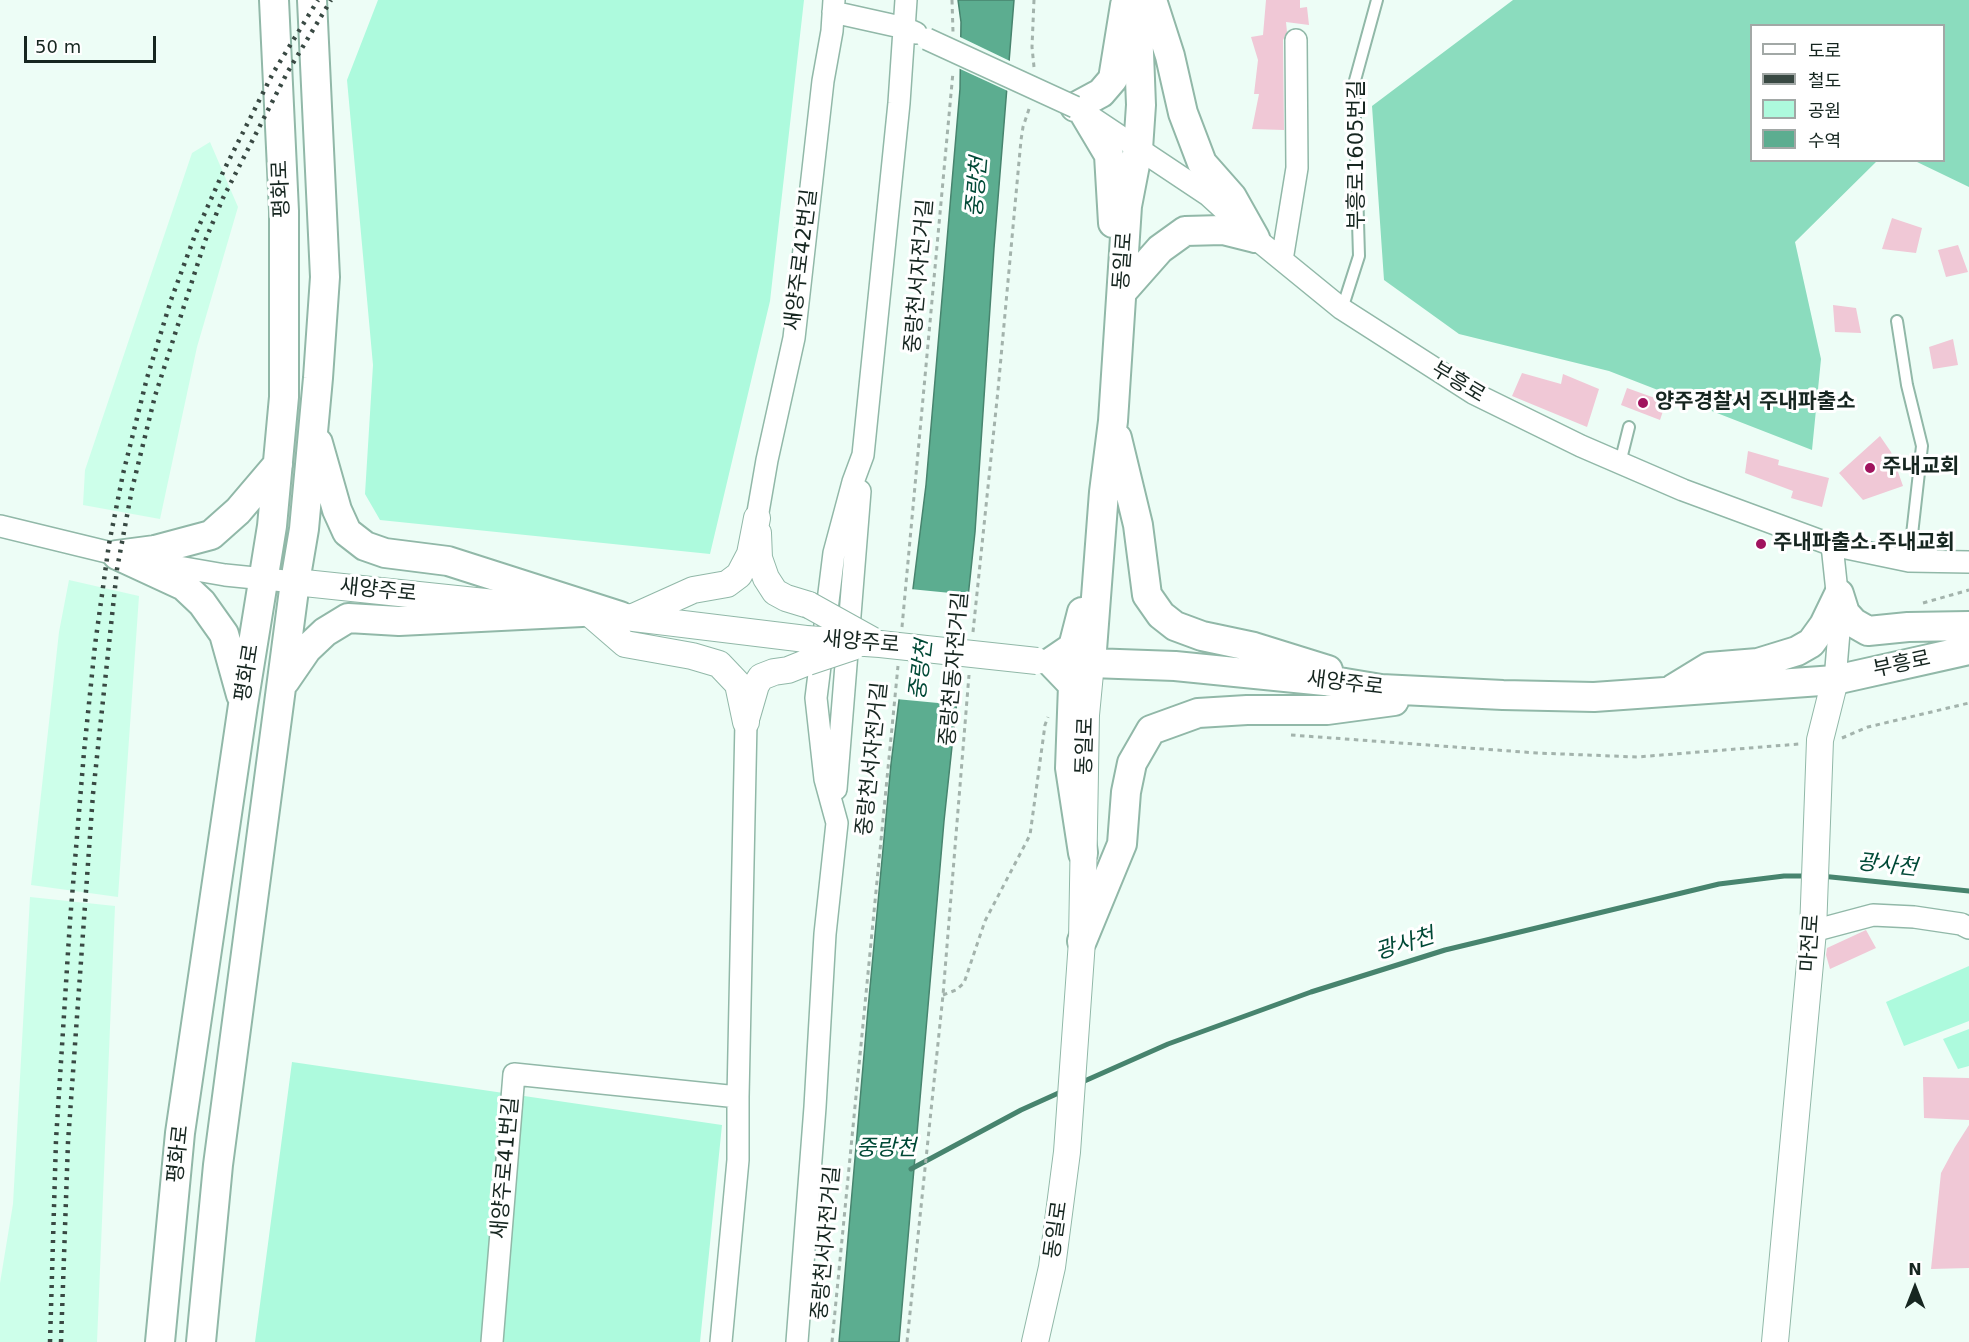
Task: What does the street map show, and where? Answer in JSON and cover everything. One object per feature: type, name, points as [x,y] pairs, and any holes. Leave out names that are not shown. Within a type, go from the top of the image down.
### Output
[{"type":"main road","name":"평화로","points":[[160,1342],[180,1133],[243,705],[272,526],[284,397],[284,211],[274,0]]},
{"type":"main road","name":"평화로","points":[[201,1342],[218,1165],[295,582],[304,529],[314,430],[325,277],[312,0]]},
{"type":"main road","points":[[1121,303],[1109,155],[1079,110],[1101,93],[1113,79],[1126,0]]},
{"type":"main road","points":[[1137,0],[1141,105],[1138,149]]},
{"type":"main road","points":[[1152,0],[1170,56],[1183,113],[1202,163],[1232,197],[1255,238]]},
{"type":"main road","name":"동일로","points":[[1091,663],[1104,492],[1113,421],[1128,206],[1138,149]]},
{"type":"main road","points":[[1121,303],[1160,249],[1185,231],[1223,230],[1255,238]]},
{"type":"main road","points":[[1113,421],[1137,525],[1147,595],[1161,615],[1175,626],[1202,636],[1254,647],[1331,671],[1345,683]]},
{"type":"main road","points":[[314,430],[337,510],[347,532],[365,546],[385,554],[448,561],[626,617]]},
{"type":"main road","points":[[117,555],[155,550],[212,535],[238,512],[278,464]]},
{"type":"main road","points":[[1083,852],[1070,768],[1073,685],[1044,662],[1073,647],[1104,492]]},
{"type":"main road","points":[[117,555],[183,586],[202,603],[224,634],[243,705]]},
{"type":"main road","points":[[1839,594],[1845,613],[1854,623],[1868,631],[1908,627],[1969,626]]},
{"type":"main road","points":[[1672,690],[1709,667],[1758,663],[1797,651],[1810,643],[1824,625],[1839,594]]},
{"type":"main road","points":[[283,686],[308,649],[325,632],[348,618],[399,621],[585,612]]},
{"type":"main road","name":"부흥로","points":[[1836,680],[1969,650]]},
{"type":"main road","name":"새양주로","points":[[1091,663],[1175,666],[1345,683],[1381,689],[1594,697],[1836,680]]},
{"type":"main road","points":[[1082,941],[1122,844],[1126,792],[1132,763],[1151,730],[1198,713],[1247,710],[1327,710],[1452,693]]},
{"type":"street","points":[[797,1342],[815,1107],[825,934],[837,823],[825,778],[816,698],[834,553],[863,454],[899,104],[906,0]]},
{"type":"street","name":"부흥로","points":[[834,6],[905,28],[1079,110],[1208,195],[1255,238],[1342,309],[1473,393],[1620,463],[1683,490],[1832,545],[1909,561],[1969,562]]},
{"type":"street","name":"새양주로42번길","points":[[757,518],[767,459],[794,338],[823,81],[834,6]]},
{"type":"street","points":[[1282,260],[1297,168],[1296,40]]},
{"type":"street","points":[[757,518],[759,558],[766,578],[775,592],[786,598],[809,604],[886,644]]},
{"type":"street","points":[[626,617],[693,590],[727,584],[739,575],[750,554],[757,518]]},
{"type":"street","name":"새양주로","points":[[0,526],[117,555],[213,573],[626,617],[807,650],[886,644],[1044,662],[1091,663]]},
{"type":"street","name":"마전로","points":[[1775,1342],[1814,922],[1820,740],[1836,680],[1840,620],[1832,545]]},
{"type":"street","points":[[585,612],[625,644],[692,656],[719,664],[738,684],[746,722],[738,1160],[720,1342]]},
{"type":"street","points":[[746,722],[756,685],[761,677],[788,670],[807,650]]},
{"type":"street","name":"동일로","points":[[1035,1342],[1052,1267],[1067,1152],[1082,941],[1086,715],[1091,663]]},
{"type":"street","points":[[1814,922],[1872,915],[1914,917],[1961,924],[1969,928]]},
{"type":"street","name":"새양주로41번길","points":[[492,1342],[514,1074],[738,1097]]},
{"type":"lane","name":"부흥로1605번길","points":[[1342,309],[1359,255],[1354,84],[1377,0]]},
{"type":"lane","points":[[1896,321],[1907,385],[1922,446],[1909,561]]},
{"type":"lane","points":[[1620,463],[1629,427]]},
{"type":"path","points":[[952,0],[953,38]]},
{"type":"path","points":[[1034,0],[1032,47],[1035,72]]},
{"type":"path","name":"중랑천서자전거길","points":[[832,1342],[886,644],[953,70]]},
{"type":"path","name":"중랑천동자전거길","points":[[973,638],[1021,140],[1032,102]]},
{"type":"path","name":"중랑천동자전거길","points":[[907,1342],[958,831],[962,754],[970,673]]},
{"type":"path","points":[[1840,739],[1868,728],[1969,703]]},
{"type":"path","points":[[942,995],[956,990],[964,983],[985,921],[1030,835],[1045,725],[1051,711]]},
{"type":"path","points":[[1288,734],[1516,752],[1636,757],[1797,745],[1804,741]]},
{"type":"shaded area","points":[[1513,0],[1969,0],[1969,187],[1917,162],[1945,162],[1945,24],[1750,24],[1750,162],[1876,162],[1795,242],[1821,359],[1812,450],[1609,371],[1459,334],[1384,280],[1372,106]]},
{"type":"shaded area","points":[[210,142],[238,207],[197,347],[160,519],[83,505],[85,470],[192,153]]},
{"type":"shaded area","points":[[69,580],[139,596],[118,897],[31,885],[59,632]]},
{"type":"shaded area","points":[[30,897],[115,906],[97,1342],[0,1342],[0,1283],[13,1204]]},
{"type":"green space","points":[[378,0],[804,0],[770,301],[710,554],[380,520],[365,494],[373,365],[347,80]]},
{"type":"green space","points":[[1969,966],[1969,1021],[1904,1046],[1886,1002]]},
{"type":"green space","points":[[1969,1029],[1969,1066],[1958,1069],[1943,1039]]},
{"type":"green space","points":[[292,1062],[722,1125],[700,1342],[255,1342]]},
{"type":"water","name":"중랑천","points":[[958,0],[1014,0],[994,248],[975,532],[944,821],[899,1342],[839,1342],[891,764],[926,485],[960,89],[961,22]]},
{"type":"pier","points":[[958,36],[1012,62],[1010,92],[958,68]]},
{"type":"pier","points":[[910,589],[971,595],[959,705],[896,699]]},
{"type":"building","points":[[1266,0],[1300,0],[1300,8],[1307,7],[1309,25],[1286,22],[1287,32],[1283,40],[1284,130],[1252,129],[1259,94],[1254,94],[1258,60],[1251,37],[1263,35]]},
{"type":"building","points":[[1892,218],[1922,228],[1916,253],[1882,249]]},
{"type":"building","points":[[1958,245],[1968,272],[1946,277],[1938,250]]},
{"type":"building","points":[[1833,305],[1856,308],[1861,333],[1835,332]]},
{"type":"building","points":[[1953,339],[1958,365],[1933,369],[1929,347]]},
{"type":"building","points":[[1522,373],[1561,384],[1563,374],[1599,389],[1587,427],[1512,396]]},
{"type":"building","name":"양주경찰서 주내파출소","points":[[1627,388],[1666,402],[1660,420],[1621,405]]},
{"type":"building","name":"주내교회","points":[[1880,436],[1891,452],[1903,486],[1863,500],[1839,473]]},
{"type":"building","points":[[1748,451],[1779,460],[1778,465],[1829,478],[1822,507],[1791,498],[1793,491],[1745,473]]},
{"type":"building","points":[[1866,930],[1876,948],[1830,969],[1826,955],[1827,948]]},
{"type":"building","points":[[1923,1077],[1969,1078],[1969,1120],[1924,1118]]},
{"type":"building","points":[[1969,1125],[1969,1268],[1931,1269],[1941,1173]]},
{"type":"waterway","name":"광사천","points":[[1080,1083],[1168,1044],[1311,992],[1445,950],[1719,884],[1784,876],[1809,876]]},
{"type":"waterway","name":"광사천","points":[[1821,876],[1969,891]]},
{"type":"waterway","name":"광사천","points":[[911,1169],[1021,1110],[1063,1091]]},
{"type":"railway","points":[[50,1342],[56,1140],[70,921],[95,645],[109,544],[123,474],[147,378],[171,300],[195,235],[224,170],[273,73],[318,0]]},
{"type":"railway","points":[[61,1342],[68,1142],[93,794],[117,569],[132,489],[155,396],[205,241],[223,198],[287,73],[331,0]]},
{"type":"place","name":"양주경찰서 주내파출소","points":[[1643,403]]},
{"type":"place","name":"주내교회","points":[[1870,468]]},
{"type":"place","name":"주내파출소.주내교회","points":[[1761,544]]}]
